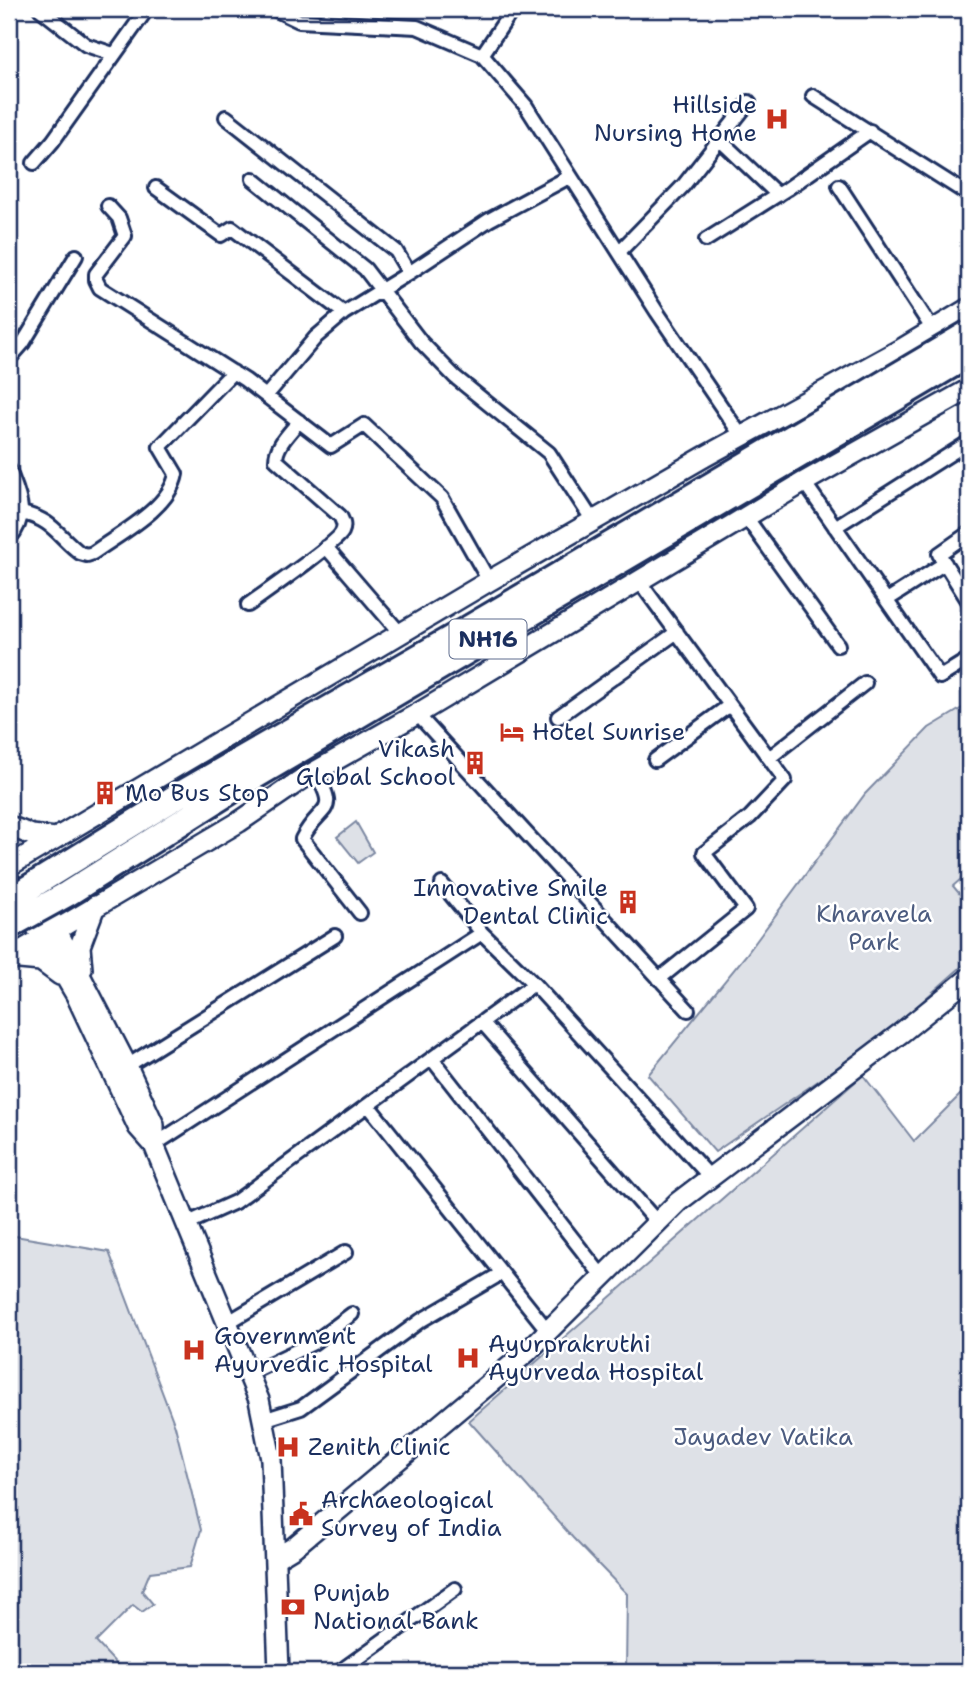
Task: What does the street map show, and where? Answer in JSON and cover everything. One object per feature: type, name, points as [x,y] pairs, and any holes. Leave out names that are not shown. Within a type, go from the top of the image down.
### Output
[{"type":"highway","name":"NH16","points":[[9,900],[179,795],[500,610],[969,333]]},
{"type":"highway","name":"NH16","points":[[9,926],[66,894],[242,784],[969,355]]},
{"type":"street","points":[[40,9],[86,45],[113,54]]},
{"type":"street","points":[[34,163],[53,141],[147,9]]},
{"type":"street","points":[[274,9],[299,20],[417,27],[482,55],[526,106],[569,177],[742,437]]},
{"type":"street","points":[[299,20],[307,9]]},
{"type":"street","points":[[482,55],[513,9]]},
{"type":"street","points":[[813,96],[969,195]]},
{"type":"street","points":[[619,252],[683,187],[749,102]]},
{"type":"street","points":[[226,117],[396,251],[409,273]]},
{"type":"street","points":[[706,240],[778,195],[870,131]]},
{"type":"street","points":[[720,140],[778,195]]},
{"type":"street","points":[[266,396],[316,337],[344,313],[489,220],[569,177]]},
{"type":"street","points":[[253,179],[365,269],[421,342],[455,377],[549,453],[593,522]]},
{"type":"street","points":[[839,186],[933,330]]},
{"type":"street","points":[[156,188],[221,234],[232,228],[344,313]]},
{"type":"street","points":[[108,206],[119,218],[125,236],[96,274],[100,288],[233,372],[331,446],[364,425],[442,498],[489,581]]},
{"type":"street","points":[[9,359],[23,344],[76,257]]},
{"type":"street","points":[[154,1146],[154,1125],[127,1066],[49,933],[12,858],[55,838],[489,581],[969,308]]},
{"type":"street","points":[[22,513],[46,521],[80,553],[93,553],[148,514],[169,493],[176,474],[160,447],[233,372]]},
{"type":"street","points":[[9,958],[218,834],[315,772],[417,714],[804,482],[969,389]]},
{"type":"street","points":[[248,605],[342,532],[344,523],[340,516],[276,460],[276,452],[299,421]]},
{"type":"street","points":[[835,527],[969,442]]},
{"type":"street","points":[[9,470],[19,494],[22,513],[19,527],[9,538]]},
{"type":"street","points":[[804,482],[940,677],[969,659]]},
{"type":"street","points":[[746,517],[838,645]]},
{"type":"street","points":[[969,533],[939,554],[969,602]]},
{"type":"street","points":[[326,547],[400,633]]},
{"type":"street","points":[[887,600],[944,563]]},
{"type":"street","points":[[639,581],[785,780],[750,817],[704,853],[746,909],[659,979]]},
{"type":"street","points":[[558,717],[677,632]]},
{"type":"street","points":[[769,758],[865,683]]},
{"type":"street","points":[[655,760],[730,705]]},
{"type":"street","points":[[417,714],[688,1010]]},
{"type":"street","points":[[171,769],[165,799],[169,818],[182,828],[218,834]]},
{"type":"street","points":[[315,772],[327,793],[329,803],[309,826],[302,839],[360,913]]},
{"type":"street","points":[[9,826],[32,835],[55,838]]},
{"type":"street","points":[[9,880],[49,933]]},
{"type":"street","points":[[443,884],[482,933],[534,984],[710,1177]]},
{"type":"street","points":[[95,906],[80,946],[75,978],[76,995],[138,1127],[154,1146],[259,1400],[271,1459],[279,1672]]},
{"type":"street","points":[[154,1146],[482,933]]},
{"type":"street","points":[[127,1066],[335,936]]},
{"type":"street","points":[[9,958],[41,961],[75,978]]},
{"type":"street","points":[[276,1558],[294,1547],[527,1352],[678,1202],[969,978]]},
{"type":"street","points":[[186,1224],[234,1202],[534,984]]},
{"type":"street","points":[[482,1022],[657,1222]]},
{"type":"street","points":[[432,1059],[602,1276]]},
{"type":"street","points":[[368,1105],[548,1331]]},
{"type":"street","points":[[227,1323],[346,1252]]},
{"type":"street","points":[[263,1420],[301,1408],[420,1321],[502,1273]]},
{"type":"street","points":[[248,1374],[313,1343],[352,1314]]},
{"type":"street","points":[[339,1672],[455,1588]]},
{"type":"green space","name":"Kharavela Park","points":[[969,704],[969,872],[953,886],[969,905],[969,960],[882,1037],[715,1152],[648,1075],[746,955],[865,794],[929,728]]},
{"type":"green space","points":[[356,822],[373,852],[358,863],[337,837]]},
{"type":"green space","name":"Jayadev Vatika","points":[[863,1075],[914,1141],[969,1086],[969,1672],[626,1672],[627,1594],[573,1538],[469,1421]]},
{"type":"green space","points":[[9,1235],[109,1252],[175,1426],[201,1530],[190,1567],[150,1572],[142,1591],[153,1604],[142,1612],[133,1605],[96,1642],[124,1672],[9,1672]]},
{"type":"place","name":"Hillside Nursing Home","points":[[777,119]]},
{"type":"place","name":"Hotel Sunrise","points":[[512,732]]},
{"type":"place","name":"Vikash Global School","points":[[475,763]]},
{"type":"place","name":"Mo Bus Stop","points":[[105,793]]},
{"type":"place","name":"Innovative Smile Dental Clinic","points":[[628,902]]},
{"type":"place","name":"Government Ayurvedic Hospital","points":[[194,1350]]},
{"type":"place","name":"Ayurprakruthi Ayurveda Hospital","points":[[468,1358]]},
{"type":"place","name":"Zenith Clinic","points":[[288,1447]]},
{"type":"place","name":"Archaeological Survey of India","points":[[301,1514]]},
{"type":"place","name":"Punjab National Bank","points":[[293,1607]]}]
